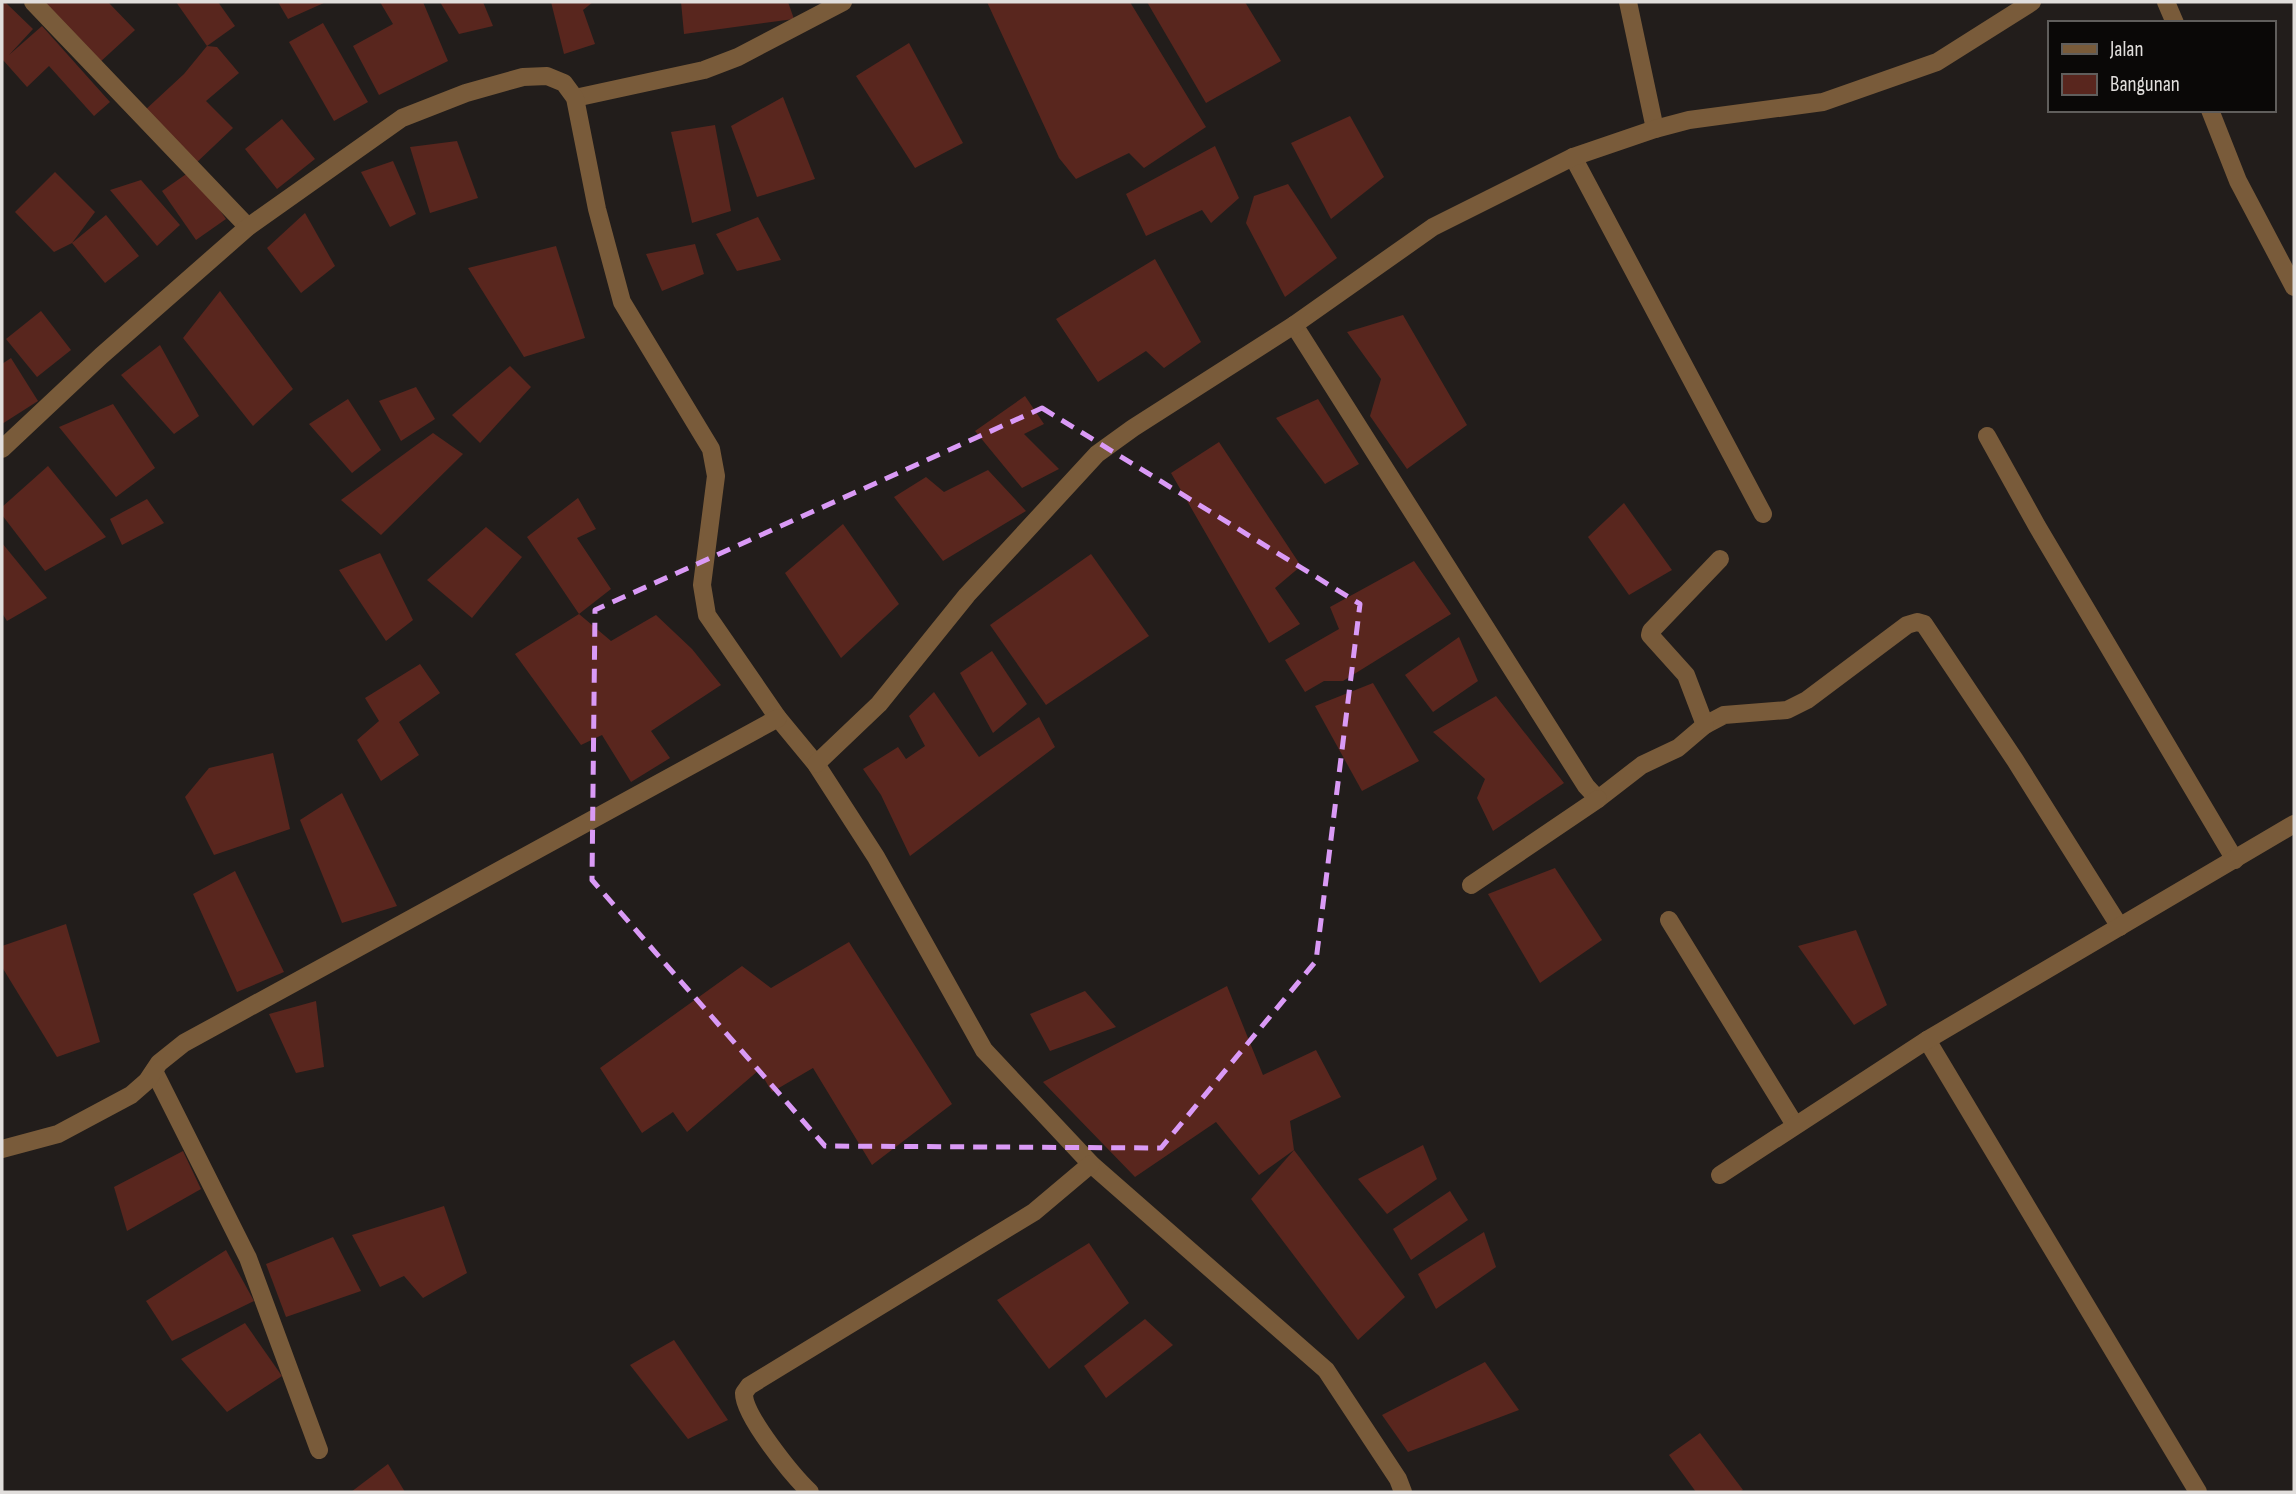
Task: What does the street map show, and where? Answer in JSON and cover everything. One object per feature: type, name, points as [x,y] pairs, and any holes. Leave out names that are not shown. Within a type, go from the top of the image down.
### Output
[{"type":"street","points":[[33,2],[247,226]]},
{"type":"street","points":[[575,98],[704,70],[738,57],[843,2]]},
{"type":"street","points":[[1628,2],[1656,129]]},
{"type":"street","points":[[816,764],[879,704],[967,595],[1097,454],[1294,325],[1433,227],[1573,157],[1656,129],[1689,120],[1824,102],[1937,62],[2032,2]]},
{"type":"street","points":[[2166,2],[2174,21]]},
{"type":"street","points":[[2,449],[101,356],[247,226],[402,118],[466,93],[523,77],[547,76],[564,83],[575,98],[597,209],[622,302],[711,449],[716,476],[702,585],[707,615],[778,718],[816,764],[876,857],[984,1050],[1091,1164],[1326,1370],[1398,1479],[1403,1492]]},
{"type":"street","points":[[2211,112],[2238,181],[2294,288]]},
{"type":"street","points":[[1573,157],[1763,514]]},
{"type":"street","points":[[1294,325],[1586,786],[1598,799]]},
{"type":"street","points":[[1987,436],[2235,860]]},
{"type":"street","points":[[1705,725],[1686,675],[1650,635],[1720,559]]},
{"type":"street","points":[[1471,885],[1598,799],[1642,765],[1678,748],[1705,725],[1724,715],[1787,710],[1807,699],[1907,625],[1917,622],[1924,624],[2015,760],[2120,927]]},
{"type":"street","points":[[2,1149],[58,1134],[131,1095],[147,1081],[159,1063],[184,1043],[778,718]]},
{"type":"street","points":[[1720,1175],[1927,1040],[2294,824]]},
{"type":"street","points":[[1669,920],[1795,1125]]},
{"type":"street","points":[[1927,1040],[2198,1492]]},
{"type":"street","points":[[154,1070],[248,1258],[319,1450]]},
{"type":"street","points":[[810,1492],[774,1449],[747,1408],[744,1393],[749,1386],[1034,1212],[1091,1164]]},
{"type":"highlighted area","points":[[1042,408],[1360,604],[1316,961],[1161,1148],[825,1146],[592,880],[595,610]]},
{"type":"building","points":[[5,2],[33,29],[9,55],[42,26],[110,102],[94,116],[49,66],[27,87],[3,60],[2,62],[2,6]]},
{"type":"building","points":[[41,2],[108,2],[135,30],[99,63]]},
{"type":"building","points":[[176,2],[218,2],[235,26],[207,46]]},
{"type":"building","points":[[278,2],[326,2],[288,19]]},
{"type":"building","points":[[380,2],[423,2],[448,61],[379,95],[353,46],[393,24]]},
{"type":"building","points":[[440,2],[483,2],[493,26],[459,34]]},
{"type":"building","points":[[551,2],[593,2],[583,10],[595,44],[564,54]]},
{"type":"building","points":[[681,2],[788,2],[794,19],[684,34]]},
{"type":"building","points":[[987,2],[1130,2],[1206,127],[1144,168],[1129,153],[1076,179],[1059,158]]},
{"type":"building","points":[[1147,2],[1245,2],[1281,61],[1206,103]]},
{"type":"building","points":[[323,23],[368,102],[334,121],[289,42]]},
{"type":"building","points":[[909,43],[963,143],[915,168],[856,76]]},
{"type":"building","points":[[207,46],[217,47],[239,73],[206,101],[233,128],[195,164],[143,112],[184,74]]},
{"type":"building","points":[[783,97],[815,179],[757,197],[731,126]]},
{"type":"building","points":[[1350,116],[1384,177],[1331,219],[1291,143]]},
{"type":"building","points":[[282,119],[315,159],[277,189],[245,149]]},
{"type":"building","points":[[715,125],[731,211],[692,223],[671,132]]},
{"type":"building","points":[[457,141],[478,198],[430,213],[410,147]]},
{"type":"building","points":[[1215,146],[1239,198],[1211,223],[1202,210],[1146,236],[1126,194]]},
{"type":"building","points":[[393,161],[416,214],[390,227],[361,172]]},
{"type":"building","points":[[192,170],[226,219],[196,240],[162,191]]},
{"type":"building","points":[[55,172],[95,212],[72,243],[54,252],[15,212]]},
{"type":"building","points":[[141,180],[180,225],[157,246],[110,190]]},
{"type":"building","points":[[1288,184],[1337,258],[1285,297],[1246,223],[1254,196]]},
{"type":"building","points":[[305,213],[335,266],[301,293],[267,248]]},
{"type":"building","points":[[106,215],[139,256],[105,283],[72,243]]},
{"type":"building","points":[[758,217],[781,260],[737,271],[716,234]]},
{"type":"building","points":[[695,244],[704,274],[662,291],[646,254]]},
{"type":"building","points":[[556,246],[585,338],[524,357],[468,268]]},
{"type":"building","points":[[1155,259],[1201,342],[1164,368],[1146,351],[1098,382],[1056,319]]},
{"type":"building","points":[[220,291],[293,389],[253,426],[183,338]]},
{"type":"building","points":[[41,311],[71,350],[37,377],[6,339]]},
{"type":"building","points":[[1403,315],[1467,425],[1407,469],[1370,416],[1381,379],[1347,332]]},
{"type":"building","points":[[160,345],[199,416],[174,434],[121,375]]},
{"type":"building","points":[[11,358],[38,401],[2,424],[2,364]]},
{"type":"building","points":[[510,366],[531,387],[480,443],[452,415]]},
{"type":"building","points":[[416,387],[435,419],[401,441],[379,401]]},
{"type":"building","points":[[1025,396],[1044,424],[1024,434],[1059,469],[1022,488],[975,431]]},
{"type":"building","points":[[348,399],[381,450],[352,473],[309,424]]},
{"type":"building","points":[[1318,399],[1359,464],[1325,484],[1276,418]]},
{"type":"building","points":[[113,404],[155,468],[116,497],[59,427]]},
{"type":"building","points":[[433,433],[463,454],[381,535],[341,500]]},
{"type":"building","points":[[1219,442],[1301,566],[1275,588],[1300,624],[1269,643],[1171,473]]},
{"type":"building","points":[[48,466],[106,537],[45,571],[2,515],[2,507]]},
{"type":"building","points":[[988,470],[1026,511],[943,561],[894,497],[926,477],[944,492]]},
{"type":"building","points":[[578,498],[596,529],[577,538],[611,589],[579,614],[527,537]]},
{"type":"building","points":[[147,499],[164,523],[122,545],[110,519]]},
{"type":"building","points":[[1624,503],[1672,570],[1629,595],[1588,537]]},
{"type":"building","points":[[843,524],[899,604],[841,658],[785,573]]},
{"type":"building","points":[[486,527],[522,557],[472,618],[427,580]]},
{"type":"building","points":[[2,543],[47,598],[7,621],[2,613]]},
{"type":"building","points":[[380,553],[413,620],[386,641],[339,570]]},
{"type":"building","points":[[1091,554],[1149,636],[1046,705],[990,625]]},
{"type":"building","points":[[1414,561],[1451,614],[1343,681],[1324,681],[1305,692],[1285,660],[1339,629],[1330,607]]},
{"type":"building","points":[[579,614],[611,641],[656,615],[692,649],[721,685],[651,731],[670,758],[631,782],[602,735],[581,745],[515,654]]},
{"type":"building","points":[[1459,637],[1478,681],[1433,712],[1405,675]]},
{"type":"building","points":[[992,651],[1027,704],[993,733],[960,673]]},
{"type":"building","points":[[420,664],[440,693],[399,722],[419,755],[381,781],[357,740],[379,721],[365,698]]},
{"type":"building","points":[[1373,683],[1419,761],[1362,791],[1315,706]]},
{"type":"building","points":[[934,692],[979,757],[1039,717],[1055,747],[910,856],[881,795],[863,769],[898,747],[906,759],[925,746],[909,716]]},
{"type":"building","points":[[1496,696],[1564,783],[1493,831],[1477,798],[1485,779],[1433,732]]},
{"type":"building","points":[[273,753],[290,829],[214,855],[185,797],[209,768]]},
{"type":"building","points":[[342,793],[397,906],[342,923],[300,820]]},
{"type":"building","points":[[1555,868],[1602,940],[1540,983],[1488,894]]},
{"type":"building","points":[[235,871],[284,972],[237,992],[193,894]]},
{"type":"building","points":[[66,924],[100,1042],[57,1057],[2,967],[2,946]]},
{"type":"building","points":[[1856,930],[1887,1005],[1854,1025],[1798,946]]},
{"type":"building","points":[[849,942],[952,1104],[872,1165],[813,1068],[772,1092],[759,1070],[687,1132],[673,1112],[642,1133],[600,1068],[742,966],[771,988]]},
{"type":"building","points":[[1227,986],[1263,1075],[1316,1050],[1341,1097],[1290,1121],[1294,1150],[1259,1175],[1216,1122],[1135,1177],[1043,1082]]},
{"type":"building","points":[[1085,991],[1116,1027],[1050,1051],[1030,1014]]},
{"type":"building","points":[[316,1001],[324,1067],[296,1073],[269,1014]]},
{"type":"building","points":[[1423,1145],[1437,1179],[1387,1214],[1358,1179]]},
{"type":"building","points":[[1294,1150],[1405,1297],[1358,1340],[1251,1199]]},
{"type":"building","points":[[183,1151],[201,1189],[127,1231],[114,1187]]},
{"type":"building","points":[[1450,1191],[1468,1220],[1411,1260],[1393,1229]]},
{"type":"building","points":[[444,1206],[467,1273],[423,1298],[404,1276],[380,1287],[352,1235]]},
{"type":"building","points":[[1484,1232],[1496,1267],[1436,1309],[1418,1274]]},
{"type":"building","points":[[333,1237],[361,1291],[286,1317],[266,1264]]},
{"type":"building","points":[[1089,1243],[1129,1303],[1049,1369],[997,1300]]},
{"type":"building","points":[[226,1250],[254,1301],[172,1341],[146,1301]]},
{"type":"building","points":[[1145,1319],[1173,1345],[1106,1398],[1084,1366]]},
{"type":"building","points":[[245,1323],[282,1376],[227,1412],[181,1359]]},
{"type":"building","points":[[674,1340],[728,1420],[688,1439],[630,1365]]},
{"type":"building","points":[[1485,1362],[1519,1410],[1408,1452],[1382,1415]]},
{"type":"building","points":[[1700,1433],[1743,1490],[1696,1492],[1669,1455]]},
{"type":"building","points":[[388,1464],[405,1492],[351,1492]]}]
